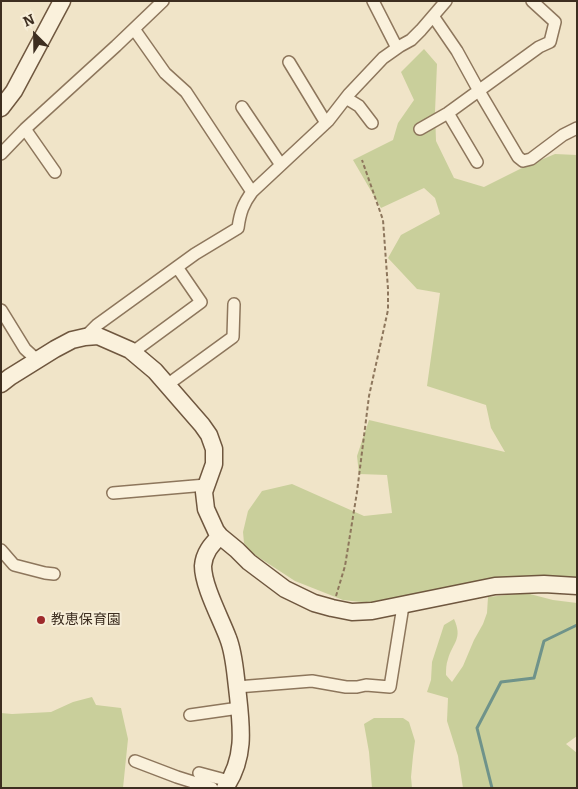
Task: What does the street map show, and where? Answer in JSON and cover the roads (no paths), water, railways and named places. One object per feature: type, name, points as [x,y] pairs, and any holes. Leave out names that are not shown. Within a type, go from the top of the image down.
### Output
[{"type":"street","points":[[1,108],[14,91],[62,1]]},
{"type":"street","points":[[1,154],[163,1]]},
{"type":"street","points":[[85,337],[97,325],[195,254],[238,228],[240,214],[252,192],[326,123],[383,58],[411,40],[446,1]]},
{"type":"street","points":[[420,129],[448,113],[550,42],[555,22],[532,1]]},
{"type":"street","points":[[378,4],[397,48]]},
{"type":"street","points":[[433,16],[457,51],[478,91],[518,157],[523,161],[531,159],[562,134],[577,128]]},
{"type":"street","points":[[134,29],[165,73],[186,92],[252,192]]},
{"type":"street","points":[[289,62],[326,123]]},
{"type":"street","points":[[346,98],[359,106],[372,123]]},
{"type":"street","points":[[242,107],[281,165]]},
{"type":"street","points":[[448,113],[477,162]]},
{"type":"street","points":[[26,129],[54,172]]},
{"type":"street","points":[[134,352],[201,302],[177,267]]},
{"type":"street","points":[[167,385],[233,337],[234,304]]},
{"type":"street","points":[[1,310],[25,349],[37,360]]},
{"type":"street","points":[[1,384],[72,340],[98,336],[134,352],[155,371],[209,435],[214,449],[214,464],[204,492],[206,509],[216,531],[261,572],[284,589],[314,602],[352,612],[372,611],[495,586],[544,584],[577,586]]},
{"type":"street","points":[[113,492],[206,485]]},
{"type":"street","points":[[199,773],[227,784],[238,760],[241,745],[242,731],[233,658],[229,641],[205,582],[205,555],[220,536]]},
{"type":"street","points":[[1,550],[14,565],[54,574]]},
{"type":"street","points":[[237,687],[312,681],[346,687],[366,685],[390,687],[404,606]]},
{"type":"street","points":[[190,715],[239,708]]},
{"type":"street","points":[[135,761],[212,788]]},
{"type":"waterway","points":[[492,788],[477,728],[501,682],[534,678],[544,641],[577,625]]},
{"type":"place","name":"教恵保育園","points":[[41,620]]}]
